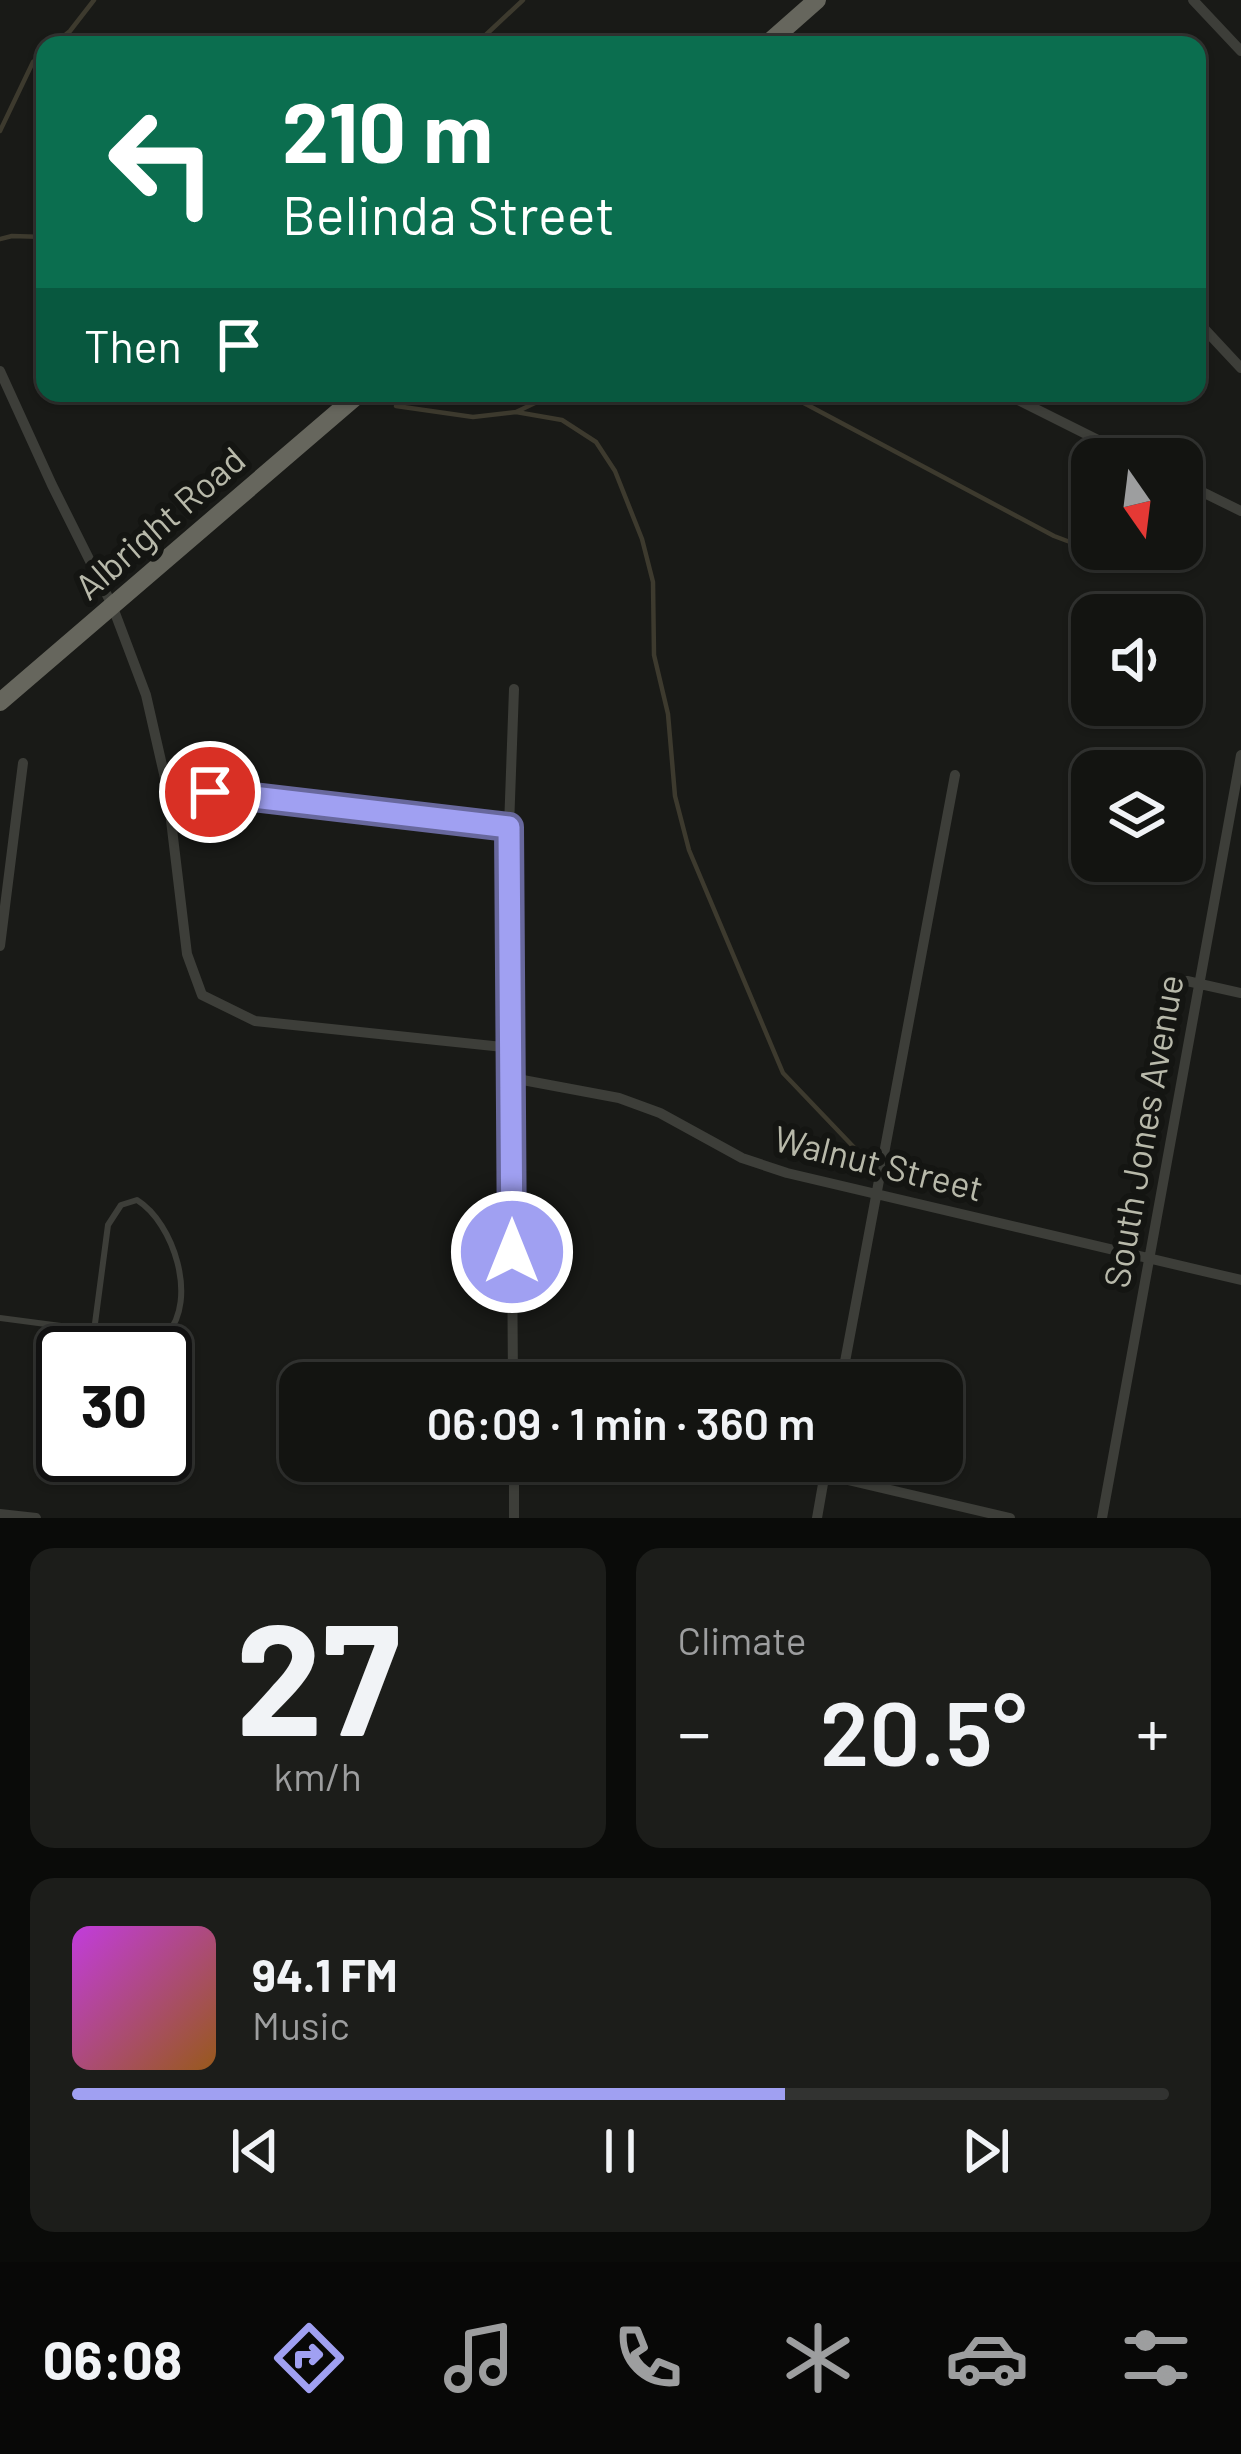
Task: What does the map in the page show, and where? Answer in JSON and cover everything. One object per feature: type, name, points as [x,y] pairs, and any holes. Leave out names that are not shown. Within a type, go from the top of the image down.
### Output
[{"type":"highway","points":[[784,36],[817,0]]},
{"type":"highway","name":"Albright Road","points":[[0,702],[349,402]]},
{"type":"street","points":[[1193,0],[1241,51]]},
{"type":"street","points":[[1206,331],[1241,368]]},
{"type":"street","points":[[0,371],[112,605],[146,695],[167,787],[187,954],[202,995],[255,1021],[512,1048]]},
{"type":"street","points":[[1022,402],[1094,438]]},
{"type":"street","points":[[1203,493],[1241,512]]},
{"type":"street","points":[[513,1362],[509,827],[514,689]]},
{"type":"street","name":"South Jones Avenue","points":[[1102,1518],[1193,982],[1236,804],[1241,755]]},
{"type":"street","points":[[0,946],[23,763]]},
{"type":"street","points":[[845,1362],[955,775]]},
{"type":"street","points":[[167,787],[509,827]]},
{"type":"street","points":[[1193,982],[1241,993]]},
{"type":"street","name":"Walnut Street","points":[[512,1078],[619,1098],[660,1113],[742,1158],[787,1173],[1241,1280]]},
{"type":"street","points":[[514,1482],[514,1518]]},
{"type":"street","points":[[817,1518],[823,1482]]},
{"type":"street","points":[[880,1482],[1010,1518]]},
{"type":"street","points":[[0,1514],[36,1518]]},
{"type":"lane","points":[[137,1200],[152,1212],[178,1265],[179,1319],[159,1337],[94,1330],[108,1226],[121,1205],[137,1200]]},
{"type":"lane","points":[[0,1318],[63,1326]]},
{"type":"waterway","points":[[64,36],[94,0]]},
{"type":"waterway","points":[[485,36],[523,0]]},
{"type":"waterway","points":[[0,131],[36,60]]},
{"type":"waterway","points":[[0,239],[36,237]]},
{"type":"waterway","points":[[516,412],[537,402]]},
{"type":"waterway","points":[[802,402],[1071,542]]},
{"type":"waterway","points":[[396,406],[473,417],[516,412],[562,420],[596,442],[615,471],[653,582],[654,655],[668,714],[675,796],[689,850],[783,1073],[867,1161]]},
{"type":"route","points":[[210,792],[509,827],[512,1252]]}]
